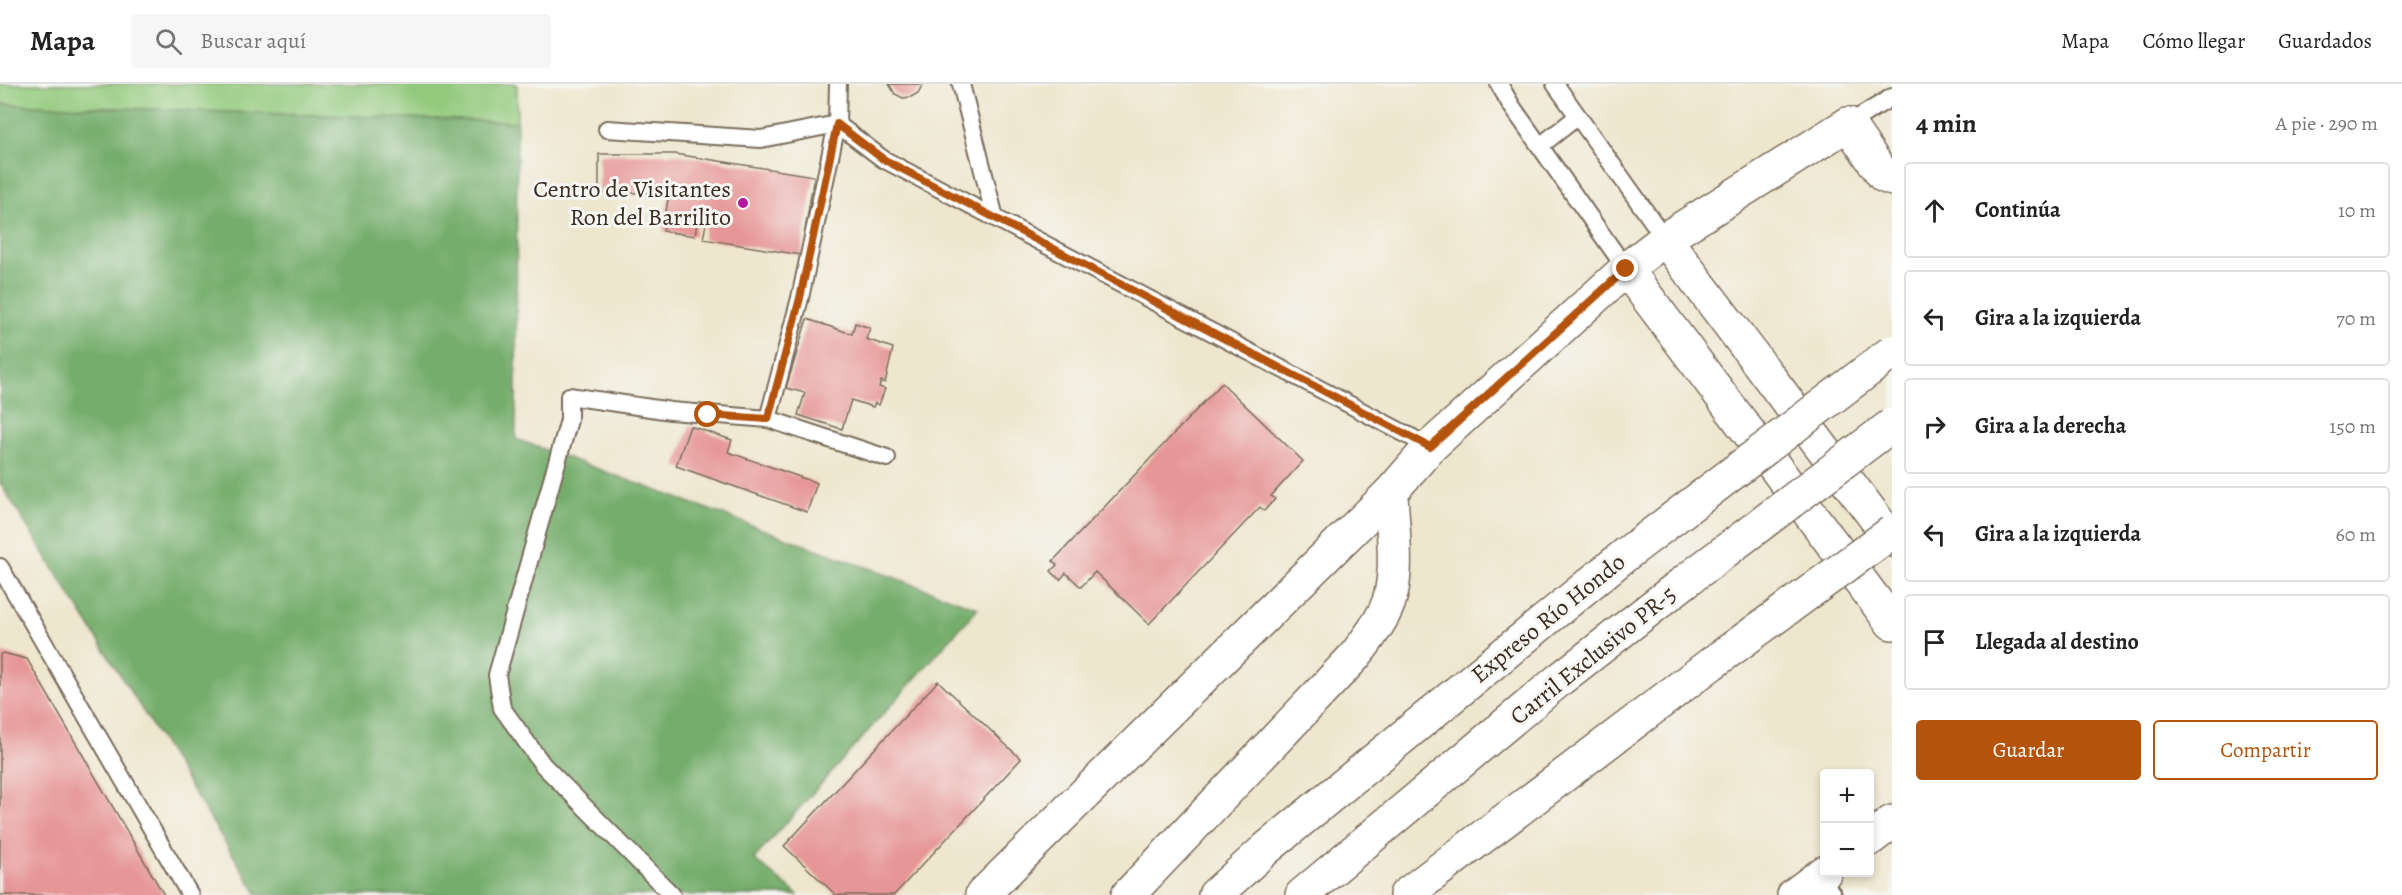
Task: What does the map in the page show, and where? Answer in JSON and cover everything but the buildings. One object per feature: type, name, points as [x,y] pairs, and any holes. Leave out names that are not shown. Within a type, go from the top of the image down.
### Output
[{"type":"main road","points":[[982,895],[1391,492],[1430,447],[1626,269],[1665,240],[1848,124],[1884,176],[1892,179]]},
{"type":"main road","points":[[1665,240],[1892,540]]},
{"type":"main road","points":[[1626,269],[1892,623]]},
{"type":"main road","name":"Expreso Río Hondo","points":[[1215,895],[1267,848],[1626,555],[1892,352]]},
{"type":"main road","name":"Carril Exclusivo PR-5","points":[[1302,895],[1559,680],[1892,425]]},
{"type":"main road","points":[[1128,895],[1354,657],[1370,636],[1386,610],[1394,583],[1391,492]]},
{"type":"main road","points":[[1406,895],[1712,664],[1892,532]]},
{"type":"main road","points":[[1874,835],[1892,822]]},
{"type":"lane","points":[[768,419],[800,298],[837,124],[838,84]]},
{"type":"lane","points":[[961,84],[995,218]]},
{"type":"lane","points":[[1499,84],[1626,269]]},
{"type":"lane","points":[[1555,84],[1665,240]]},
{"type":"lane","points":[[1848,124],[1892,97]]},
{"type":"lane","points":[[1540,146],[1577,117]]},
{"type":"lane","points":[[607,129],[761,139],[837,124],[883,159],[1430,447]]},
{"type":"lane","points":[[672,895],[543,765],[502,708],[497,675],[569,420],[569,396],[671,411],[768,419],[887,458]]},
{"type":"lane","points":[[0,567],[190,895]]},
{"type":"green space","points":[[0,84],[517,84],[517,122],[0,104]]},
{"type":"green space","points":[[0,104],[517,122],[516,439],[978,608],[754,859],[798,895],[258,895],[0,483]]},
{"type":"place","name":"Centro de Visitantes Ron del Barrilito","points":[[743,203]]},
{"type":"route","points":[[708,415],[768,419],[800,298],[837,124],[883,159],[1430,447],[1626,269]]}]
